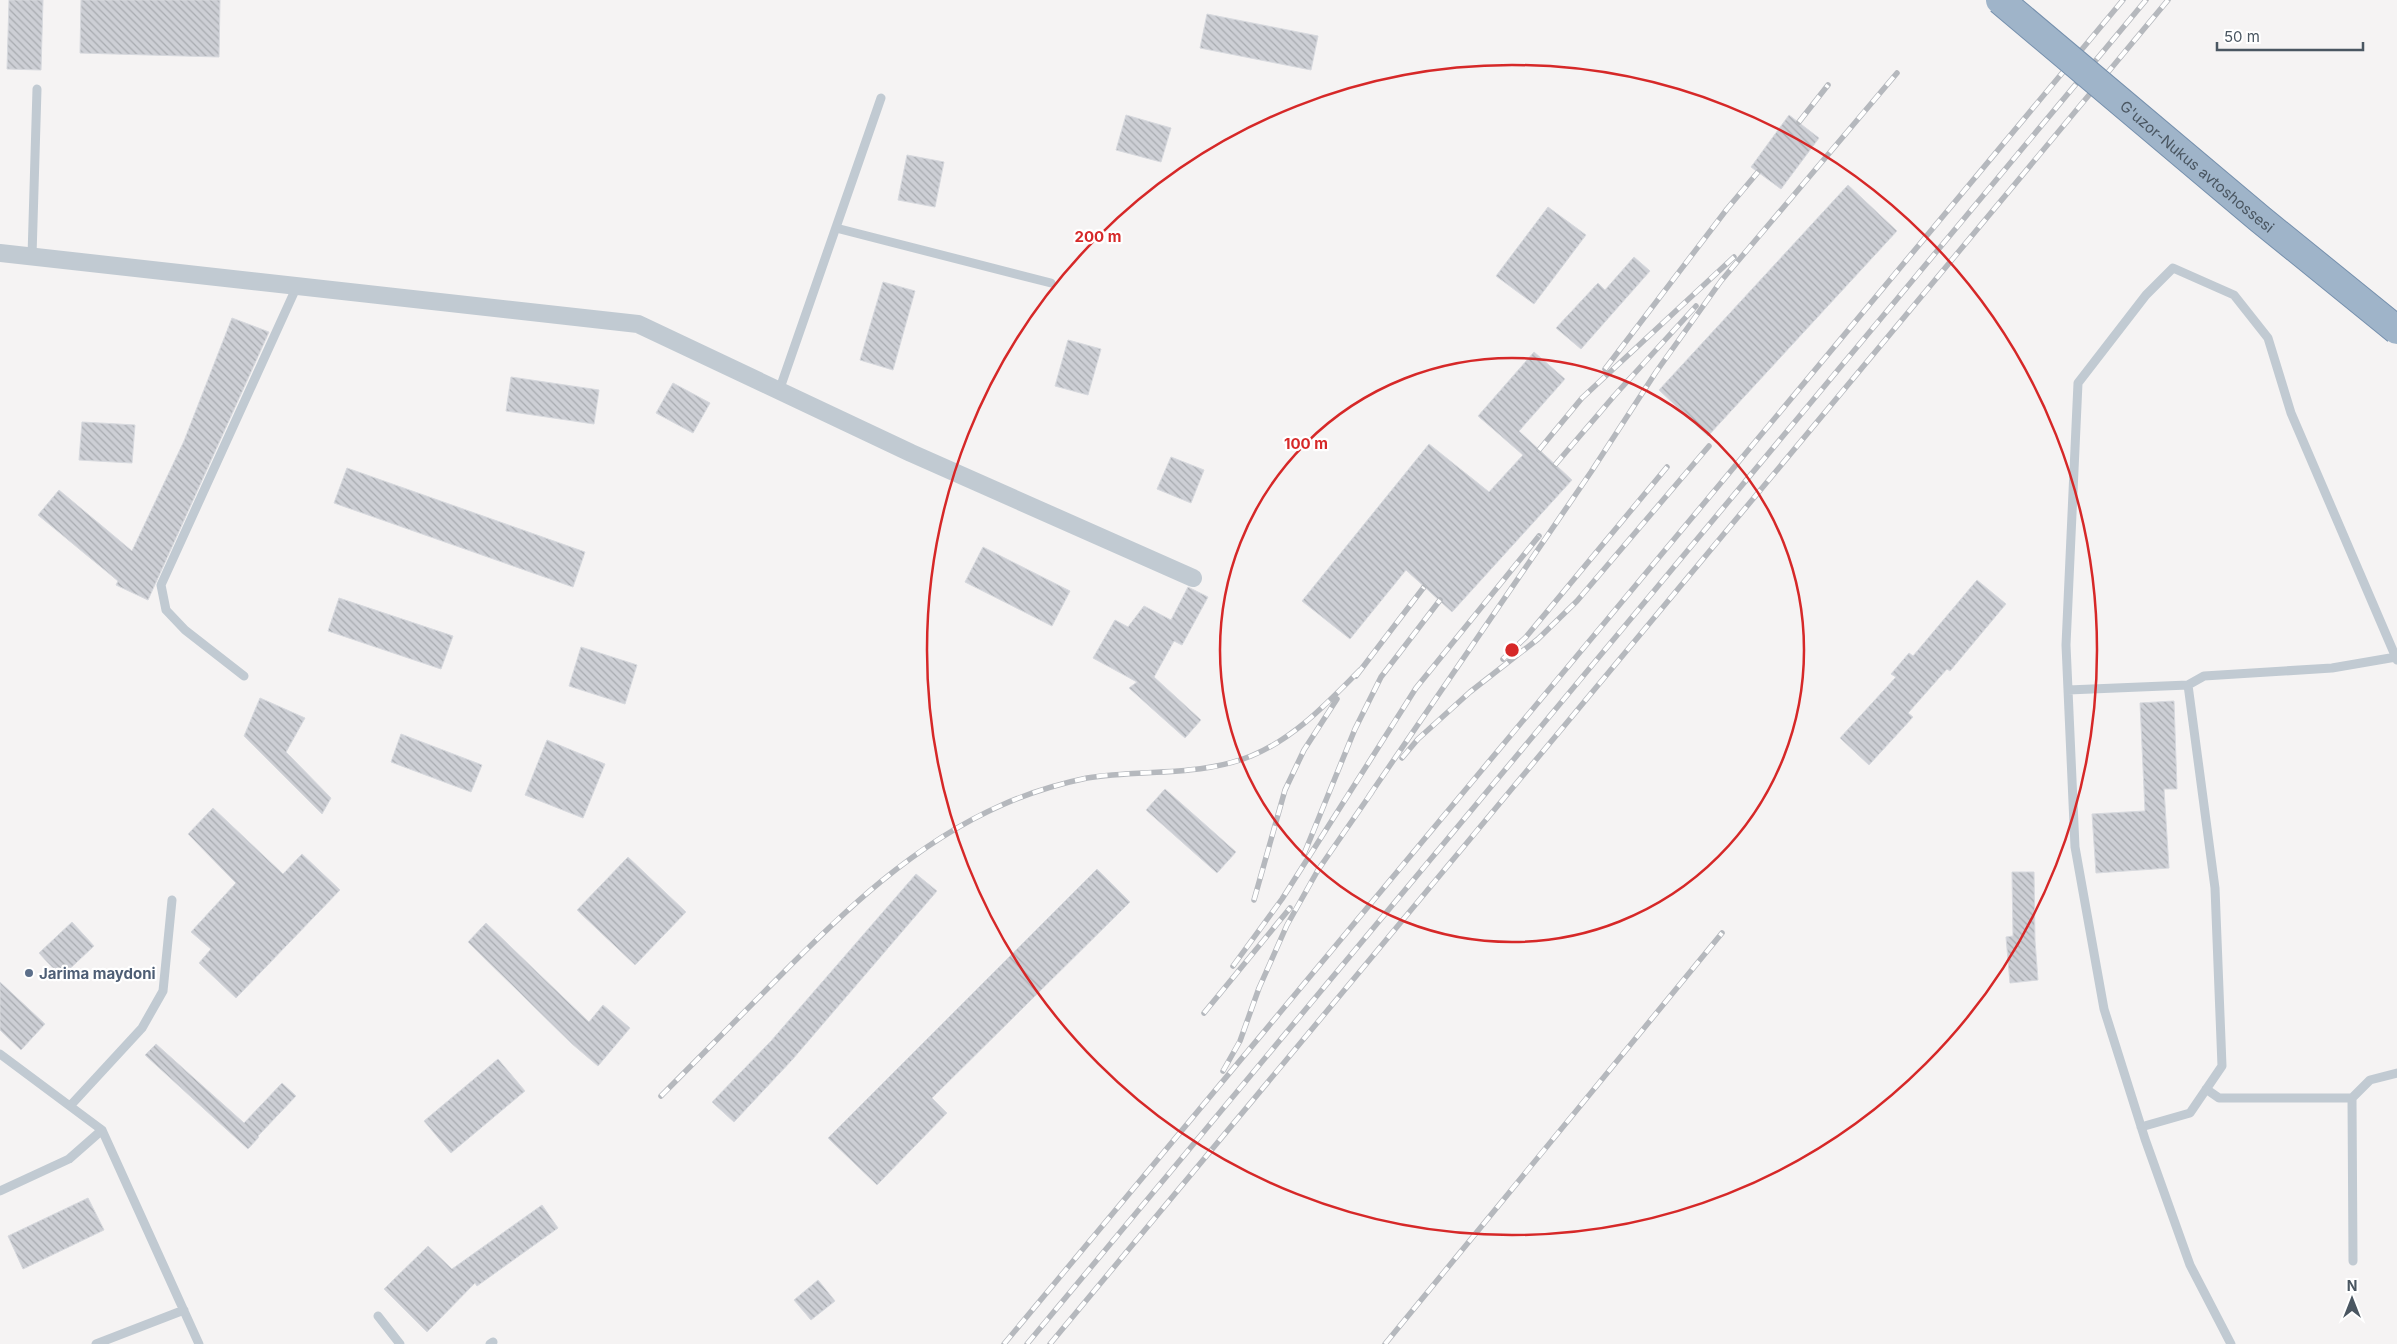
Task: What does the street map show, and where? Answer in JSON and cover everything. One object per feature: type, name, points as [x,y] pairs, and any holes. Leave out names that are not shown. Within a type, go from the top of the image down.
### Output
[{"type":"highway","name":"G'uzor-Nukus avtoshossesi","points":[[2000,0],[2260,219],[2397,330]]},
{"type":"highway","name":"G'uzor-Nukus avtoshossesi","points":[[2022,0],[2268,207],[2397,310]]},
{"type":"street","points":[[0,253],[638,324],[920,457],[1193,578]]},
{"type":"lane","points":[[32,256],[37,89]]},
{"type":"lane","points":[[779,391],[881,98]]},
{"type":"lane","points":[[836,228],[1051,282]]},
{"type":"lane","points":[[2068,690],[2188,685],[2204,676],[2332,668],[2396,658],[2291,413],[2268,338],[2234,295],[2173,268],[2146,295],[2078,383],[2066,645],[2068,690],[2075,847],[2104,1009],[2141,1127],[2190,1265],[2231,1344]]},
{"type":"lane","points":[[244,676],[185,630],[166,610],[161,585],[297,286]]},
{"type":"lane","points":[[2141,1127],[2190,1113],[2222,1066],[2215,888],[2188,685]]},
{"type":"lane","points":[[70,1106],[142,1028],[163,991],[172,900]]},
{"type":"lane","points":[[0,1054],[102,1130],[199,1344]]},
{"type":"lane","points":[[0,1066],[9,1062]]},
{"type":"lane","points":[[2206,1089],[2219,1098],[2352,1098],[2370,1080],[2397,1073]]},
{"type":"lane","points":[[2352,1098],[2353,1261]]},
{"type":"lane","points":[[0,1191],[69,1159],[102,1130]]},
{"type":"lane","points":[[96,1344],[184,1310]]},
{"type":"lane","points":[[378,1316],[400,1344]]},
{"type":"building","points":[[9,0],[43,0],[41,70],[7,69]]},
{"type":"building","points":[[81,0],[220,0],[219,57],[80,53]]},
{"type":"building","points":[[1207,14],[1318,36],[1311,70],[1200,48]]},
{"type":"building","points":[[1126,115],[1171,128],[1161,162],[1116,150]]},
{"type":"building","points":[[1789,115],[1819,138],[1781,189],[1751,167]]},
{"type":"building","points":[[907,155],[944,162],[935,207],[898,200]]},
{"type":"building","points":[[1848,185],[1897,231],[1708,436],[1659,390]]},
{"type":"building","points":[[1548,207],[1586,235],[1534,304],[1496,276]]},
{"type":"building","points":[[1634,257],[1650,271],[1581,349],[1556,328],[1598,283],[1605,290]]},
{"type":"building","points":[[883,282],[915,291],[893,370],[860,360]]},
{"type":"building","points":[[232,318],[269,332],[148,600],[116,585],[118,581],[38,515],[59,490],[132,551],[184,441]]},
{"type":"building","points":[[1068,340],[1101,349],[1088,395],[1055,386]]},
{"type":"building","points":[[1534,352],[1565,379],[1519,431],[1572,480],[1452,612],[1406,570],[1350,639],[1302,601],[1429,444],[1489,492],[1523,455],[1478,416]]},
{"type":"building","points":[[511,377],[599,390],[594,424],[506,411]]},
{"type":"building","points":[[673,383],[710,403],[693,433],[656,413]]},
{"type":"building","points":[[82,422],[135,425],[132,463],[79,460]]},
{"type":"building","points":[[1171,457],[1204,470],[1191,503],[1157,489]]},
{"type":"building","points":[[347,468],[585,552],[573,587],[334,503]]},
{"type":"building","points":[[983,547],[1070,591],[1052,626],[965,582]]},
{"type":"building","points":[[1977,580],[2006,604],[1950,671],[1947,669],[1908,713],[1913,717],[1869,765],[1840,738],[1896,677],[1891,674],[1909,653],[1913,656]]},
{"type":"building","points":[[1188,587],[1208,597],[1182,645],[1174,641],[1154,677],[1201,720],[1185,738],[1129,688],[1137,682],[1093,658],[1115,620],[1128,627],[1144,606],[1171,620]]},
{"type":"building","points":[[339,598],[453,636],[441,669],[328,631]]},
{"type":"building","points":[[581,647],[637,665],[625,704],[569,686]]},
{"type":"building","points":[[260,698],[305,718],[286,752],[331,798],[322,814],[244,736]]},
{"type":"building","points":[[2174,701],[2177,789],[2164,789],[2169,868],[2096,873],[2092,814],[2145,811],[2140,703]]},
{"type":"building","points":[[401,734],[482,765],[471,792],[391,762]]},
{"type":"building","points":[[547,740],[605,764],[583,818],[525,795]]},
{"type":"building","points":[[1165,789],[1236,852],[1217,873],[1146,810]]},
{"type":"building","points":[[213,808],[283,874],[302,854],[340,890],[236,998],[199,963],[211,949],[191,932],[236,883],[188,834]]},
{"type":"building","points":[[628,857],[686,912],[635,965],[577,910]]},
{"type":"building","points":[[1097,869],[1130,902],[932,1098],[947,1113],[877,1185],[828,1138]]},
{"type":"building","points":[[2012,872],[2034,872],[2035,941],[2038,980],[2010,983],[2006,937],[2013,936]]},
{"type":"building","points":[[916,874],[937,891],[792,1060],[734,1122],[712,1102],[771,1041]]},
{"type":"building","points":[[72,922],[94,946],[61,977],[39,953]]},
{"type":"building","points":[[486,923],[589,1022],[603,1005],[630,1028],[598,1066],[571,1043],[468,942]]},
{"type":"building","points":[[0,982],[45,1024],[21,1050],[0,1030]]},
{"type":"building","points":[[156,1044],[244,1123],[282,1083],[296,1096],[248,1149],[145,1055]]},
{"type":"building","points":[[498,1059],[525,1091],[451,1153],[424,1121]]},
{"type":"building","points":[[88,1198],[104,1230],[23,1269],[8,1236]]},
{"type":"building","points":[[542,1205],[558,1228],[477,1286],[475,1283],[427,1332],[384,1289],[428,1246],[452,1269]]},
{"type":"building","points":[[818,1280],[835,1301],[811,1320],[794,1300]]},
{"type":"railway","points":[[1004,1344],[2123,0]]},
{"type":"railway","points":[[1027,1344],[2146,0]]},
{"type":"railway","points":[[1050,1344],[2168,0]]},
{"type":"railway","points":[[1369,796],[1591,472],[1656,372],[1721,281],[1897,73]]},
{"type":"railway","points":[[1799,122],[1828,85]]},
{"type":"railway","points":[[1605,369],[1727,209],[1758,172]]},
{"type":"railway","points":[[1539,450],[1582,398],[1734,257]]},
{"type":"railway","points":[[1555,465],[1614,396],[1696,306]]},
{"type":"railway","points":[[1402,758],[1418,739],[1470,692],[1538,639],[1577,601],[1709,446]]},
{"type":"railway","points":[[1503,659],[1526,637],[1667,467]]},
{"type":"railway","points":[[1233,966],[1282,899],[1416,688],[1539,536]]},
{"type":"railway","points":[[1356,676],[1424,587]]},
{"type":"railway","points":[[1304,854],[1355,729],[1381,677],[1440,600]]},
{"type":"railway","points":[[661,1096],[826,930],[880,882],[938,839],[1002,805],[1065,783],[1107,775],[1170,772],[1211,767],[1251,756],[1282,740],[1310,719],[1360,670]]},
{"type":"railway","points":[[1254,900],[1285,790],[1304,750],[1337,699]]},
{"type":"railway","points":[[1223,1071],[1240,1041],[1259,988],[1287,925],[1318,870],[1372,792]]},
{"type":"railway","points":[[1204,1013],[1290,908]]},
{"type":"railway","points":[[1385,1344],[1722,933]]},
{"type":"place","name":"Jarima maydoni","points":[[29,973]]}]
